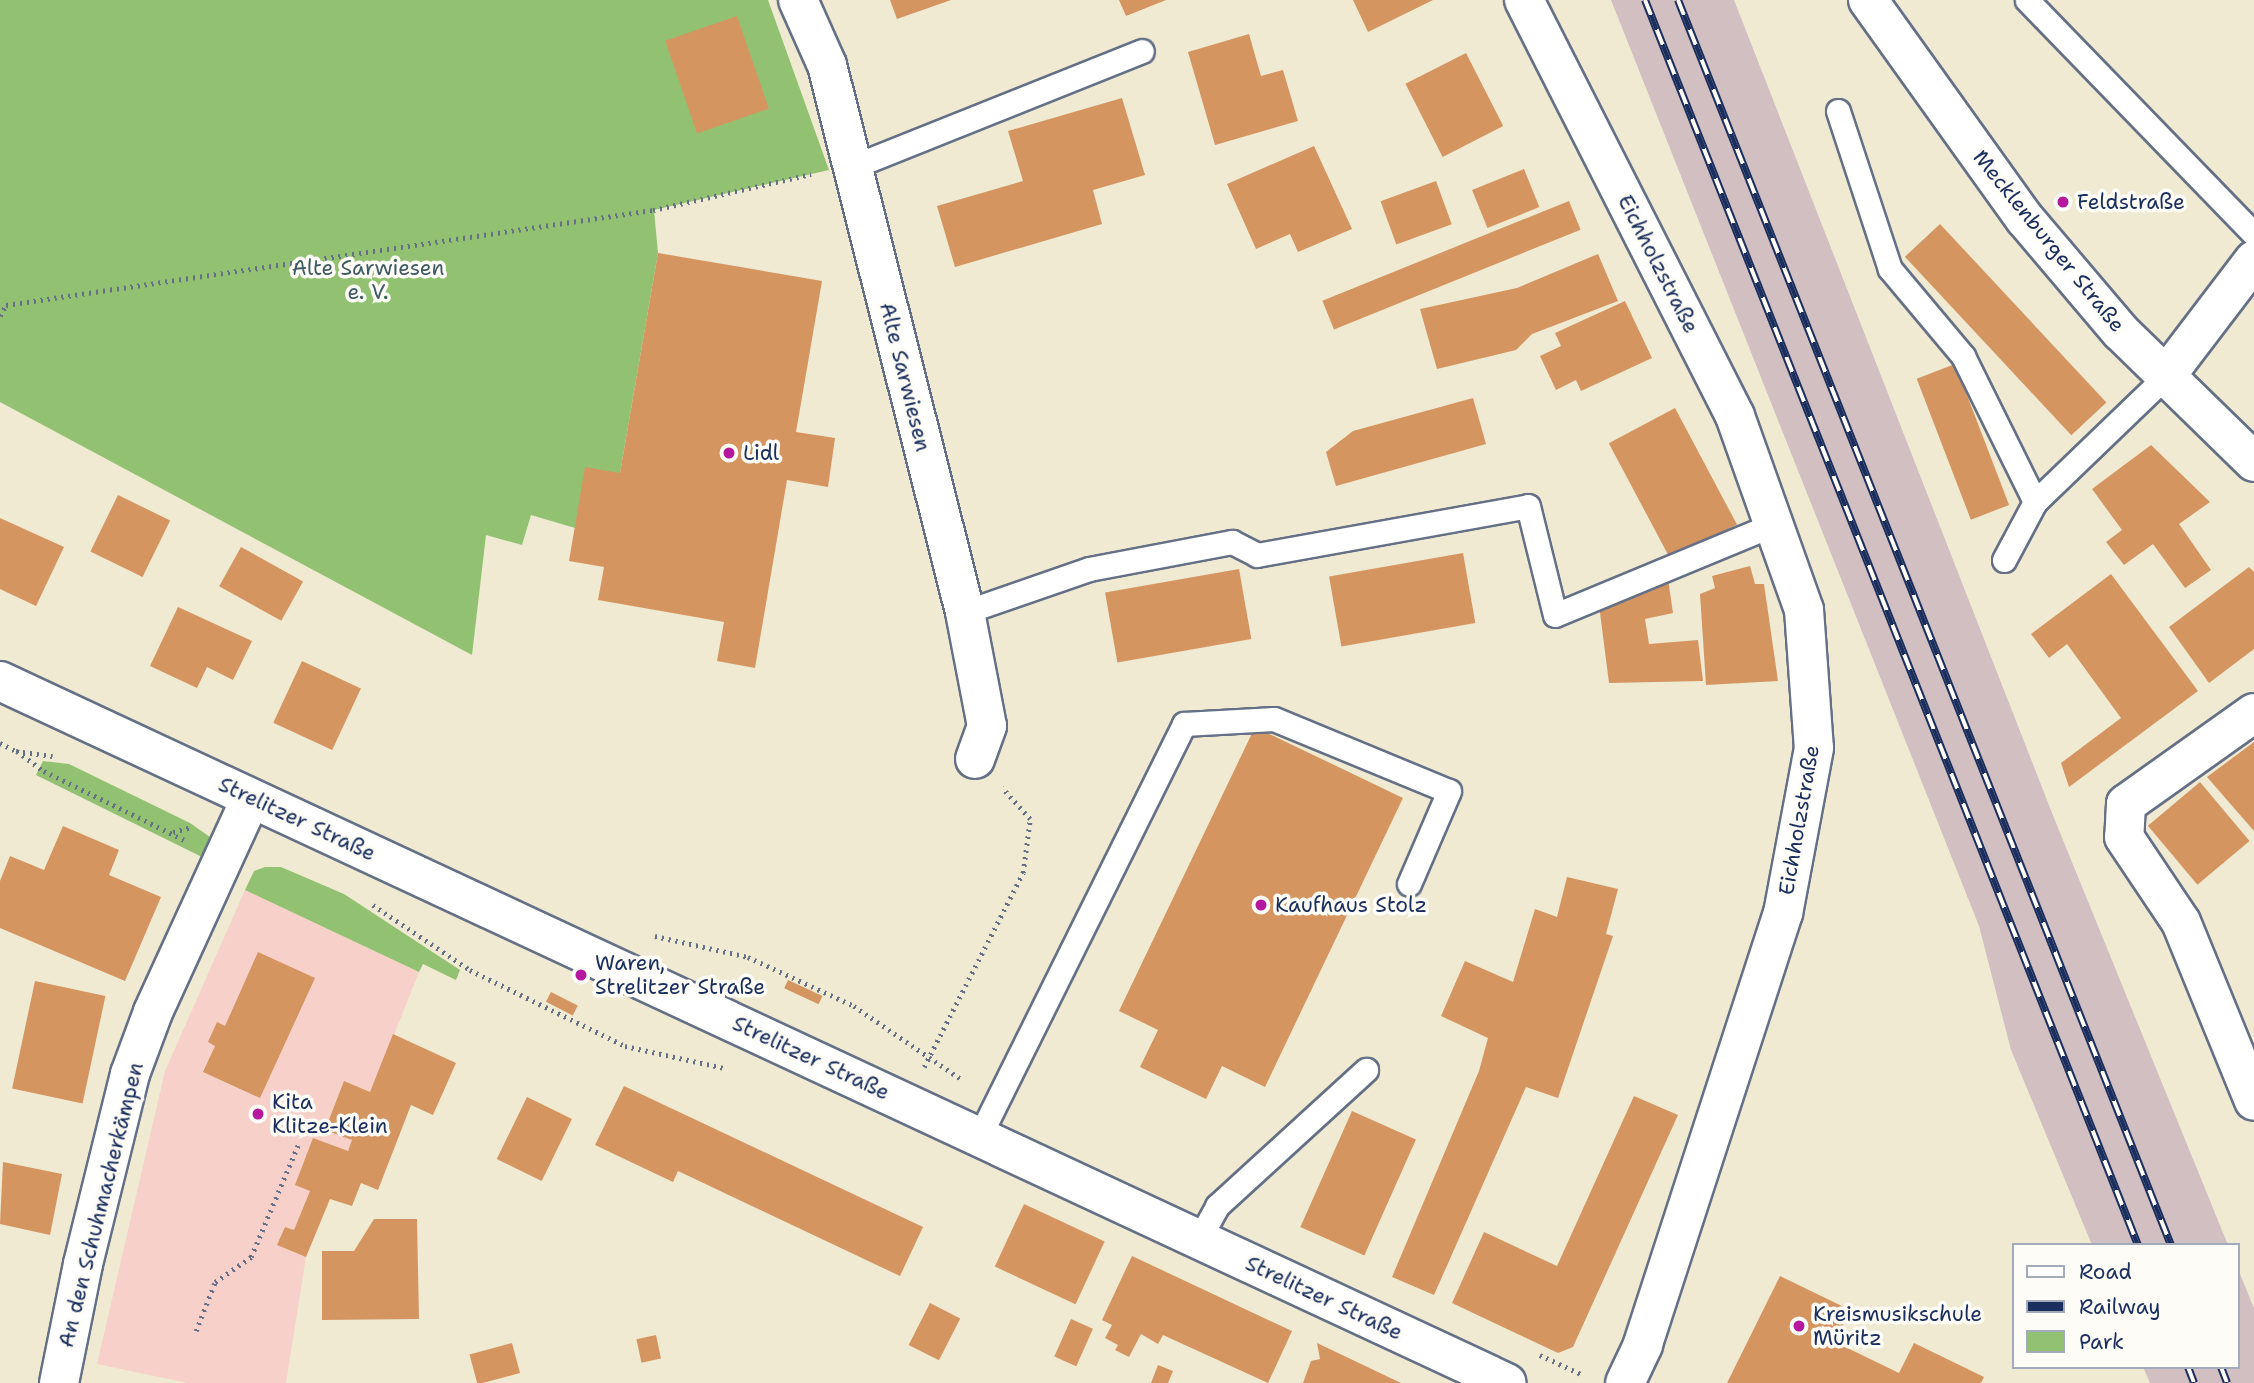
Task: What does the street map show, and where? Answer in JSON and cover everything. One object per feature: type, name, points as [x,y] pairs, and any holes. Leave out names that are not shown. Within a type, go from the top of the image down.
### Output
[{"type":"street","name":"Alte Sarwiesen","points":[[798,0],[827,65],[965,611],[987,726],[975,759]]},
{"type":"street","name":"Eichholzstraße","points":[[1524,0],[1735,416],[1804,610],[1814,748],[1783,913],[1643,1345],[1625,1383]]},
{"type":"street","name":"Mecklenburger Straße","points":[[1868,0],[2025,219],[2165,377],[2254,462]]},
{"type":"street","points":[[2165,377],[2251,271]]},
{"type":"street","name":"Strelitzer Straße","points":[[0,681],[1507,1383]]},
{"type":"street","points":[[2254,713],[2126,804],[2124,837],[2181,922],[2254,1101]]},
{"type":"street","name":"An den Schuhmacherkämpen","points":[[59,1383],[83,1264],[130,1074],[219,866],[251,799]]},
{"type":"lane","points":[[2027,0],[2254,234]]},
{"type":"lane","points":[[852,167],[1142,51]]},
{"type":"lane","points":[[1838,111],[1890,269],[1963,356],[2035,502]]},
{"type":"lane","points":[[2004,560],[2035,502],[2165,377]]},
{"type":"lane","points":[[965,611],[1089,569],[1219,544],[1232,542],[1257,555],[1528,506],[1555,615],[1775,524]]},
{"type":"lane","points":[[979,1137],[1184,724],[1274,719],[1449,791],[1409,884]]},
{"type":"lane","points":[[1199,1239],[1217,1206],[1366,1070]]},
{"type":"path","points":[[0,316],[6,305],[653,210],[852,167]]},
{"type":"path","points":[[16,751],[55,777],[173,832],[219,866]]},
{"type":"path","points":[[905,1102],[1023,873],[1030,819],[975,759]]},
{"type":"path","points":[[196,1331],[215,1282],[251,1256],[256,1248],[298,1145]]},
{"type":"shaded area","points":[[1611,0],[1734,0],[2054,818],[2227,1243],[2091,1243],[2011,1050],[1979,926]]},
{"type":"shaded area","name":"Kita Klitze-Klein","points":[[245,890],[419,972],[306,1257],[286,1383],[188,1383],[97,1364],[165,1071]]},
{"type":"shaded area","points":[[2240,1274],[2254,1308],[2254,1383],[2150,1383],[2144,1369],[2240,1369]]},
{"type":"green space","name":"Alte Sarwiesen e. V.","points":[[0,0],[768,0],[829,170],[654,210],[658,253],[620,473],[575,528],[531,515],[522,545],[486,535],[472,655],[0,402]]},
{"type":"green space","points":[[43,761],[69,764],[190,823],[210,837],[202,857],[36,775]]},
{"type":"green space","points":[[265,867],[281,867],[344,894],[460,970],[456,980],[423,964],[419,972],[245,890],[254,871]]},
{"type":"building","points":[[890,0],[951,0],[897,19]]},
{"type":"building","points":[[1119,0],[1166,0],[1126,16]]},
{"type":"building","points":[[1353,0],[1433,0],[1368,32]]},
{"type":"building","points":[[737,16],[769,109],[697,133],[665,41]]},
{"type":"building","points":[[1249,34],[1261,76],[1283,70],[1298,121],[1215,145],[1188,52]]},
{"type":"building","points":[[1466,53],[1503,126],[1443,157],[1405,84]]},
{"type":"building","points":[[1122,98],[1145,175],[1093,190],[1102,224],[955,267],[937,206],[1023,181],[1008,131]]},
{"type":"building","points":[[1314,146],[1352,229],[1298,252],[1290,234],[1256,249],[1227,184]]},
{"type":"building","points":[[1524,169],[1539,207],[1487,228],[1472,190]]},
{"type":"building","points":[[1436,181],[1452,224],[1396,244],[1381,201]]},
{"type":"building","points":[[1569,201],[1581,230],[1334,329],[1322,301]]},
{"type":"building","points":[[1940,224],[2106,402],[2071,435],[1905,257]]},
{"type":"building","name":"Lidl","points":[[658,253],[822,281],[796,432],[835,438],[828,487],[787,480],[755,668],[717,661],[724,622],[598,600],[604,567],[569,561],[585,467],[620,473]]},
{"type":"building","points":[[1598,254],[1618,301],[1532,334],[1516,350],[1437,369],[1420,309],[1517,288]]},
{"type":"building","points":[[1625,301],[1652,358],[1581,391],[1576,380],[1556,390],[1540,356],[1561,346],[1555,333]]},
{"type":"building","points":[[1955,364],[2009,505],[1971,520],[1917,379]]},
{"type":"building","points":[[1473,398],[1486,444],[1336,486],[1326,452],[1353,431]]},
{"type":"building","points":[[1675,408],[1737,525],[1671,560],[1609,443]]},
{"type":"building","points":[[2151,445],[2210,502],[2179,524],[2211,570],[2185,588],[2153,544],[2124,565],[2106,542],[2122,530],[2092,489]]},
{"type":"building","points":[[118,495],[170,520],[143,577],[90,552]]},
{"type":"building","points":[[0,518],[64,547],[36,606],[0,589]]},
{"type":"building","points":[[241,547],[303,581],[281,621],[219,586]]},
{"type":"building","points":[[1463,553],[1475,623],[1341,647],[1329,577]]},
{"type":"building","points":[[1750,566],[1755,584],[1764,584],[1778,681],[1706,685],[1700,594],[1715,588],[1712,576]]},
{"type":"building","points":[[2249,567],[2254,572],[2254,649],[2209,683],[2169,627]]},
{"type":"building","points":[[1239,569],[1251,639],[1117,663],[1105,593]]},
{"type":"building","points":[[2111,574],[2198,691],[2069,787],[2061,763],[2121,718],[2067,644],[2049,658],[2031,634]]},
{"type":"building","points":[[1668,579],[1673,613],[1645,619],[1649,644],[1698,640],[1703,681],[1609,683],[1599,605]]},
{"type":"building","points":[[178,607],[252,641],[233,680],[207,667],[197,688],[150,666]]},
{"type":"building","points":[[302,661],[361,688],[332,750],[273,723]]},
{"type":"building","name":"Kaufhaus Stolz","points":[[1255,727],[1403,798],[1265,1087],[1222,1066],[1206,1099],[1140,1067],[1158,1030],[1119,1011]]},
{"type":"building","points":[[2254,742],[2254,831],[2207,777]]},
{"type":"building","points":[[2200,782],[2249,841],[2197,885],[2148,826]]},
{"type":"building","points":[[63,826],[119,850],[109,875],[161,897],[125,981],[0,928],[0,881],[10,856],[44,870]]},
{"type":"building","points":[[1567,877],[1618,889],[1606,934],[1613,936],[1558,1098],[1526,1087],[1434,1295],[1392,1277],[1479,1071],[1488,1038],[1441,1016],[1465,961],[1513,982],[1535,909],[1557,917]]},
{"type":"building","points":[[258,952],[315,978],[260,1098],[203,1072],[215,1046],[208,1042],[217,1022],[225,1026]]},
{"type":"building","points":[[788,980],[822,996],[819,1004],[784,988]]},
{"type":"building","points":[[35,981],[105,996],[83,1104],[12,1089]]},
{"type":"building","points":[[551,992],[578,1006],[573,1015],[546,1002]]},
{"type":"building","points":[[393,1034],[456,1063],[433,1115],[411,1105],[378,1190],[361,1183],[352,1206],[330,1199],[306,1257],[277,1245],[285,1227],[294,1230],[310,1191],[295,1185],[313,1138],[348,1151],[352,1140],[325,1130],[344,1081],[370,1092]]},
{"type":"building","points":[[624,1086],[923,1227],[900,1276],[678,1171],[673,1182],[595,1145]]},
{"type":"building","points":[[1634,1096],[1678,1115],[1573,1347],[1558,1353],[1452,1303],[1484,1232],[1557,1266]]},
{"type":"building","points":[[527,1097],[572,1119],[542,1181],[497,1159]]},
{"type":"building","points":[[1352,1111],[1416,1139],[1364,1255],[1300,1227]]},
{"type":"building","points":[[3,1162],[62,1174],[50,1235],[0,1224]]},
{"type":"building","points":[[1024,1204],[1105,1242],[1076,1304],[995,1267]]},
{"type":"building","points":[[374,1219],[417,1219],[419,1319],[322,1320],[322,1251],[354,1251]]},
{"type":"building","points":[[1132,1256],[1292,1331],[1268,1383],[1163,1335],[1158,1344],[1141,1334],[1129,1357],[1115,1350],[1118,1345],[1105,1338],[1112,1325],[1102,1320]]},
{"type":"building","name":"Kreismusikschule Müritz","points":[[1780,1276],[1850,1310],[1835,1342],[1899,1373],[1914,1343],[1984,1377],[1981,1383],[1727,1383]]},
{"type":"building","points":[[930,1303],[960,1318],[939,1360],[909,1345]]},
{"type":"building","points":[[1071,1319],[1093,1329],[1076,1366],[1054,1356]]},
{"type":"building","points":[[656,1335],[661,1358],[641,1363],[636,1339]]},
{"type":"building","points":[[512,1343],[520,1373],[477,1383],[469,1354]]},
{"type":"building","points":[[1317,1343],[1401,1383],[1303,1383],[1311,1361],[1320,1359]]},
{"type":"building","points":[[1158,1365],[1173,1371],[1168,1383],[1151,1383]]},
{"type":"railway","points":[[1645,0],[2137,1243]]},
{"type":"railway","points":[[1678,0],[2170,1243]]},
{"type":"railway","points":[[2189,1369],[2194,1383]]},
{"type":"railway","points":[[2222,1369],[2227,1383]]},
{"type":"place","name":"Feldstraße","points":[[2063,202]]},
{"type":"place","name":"Lidl","points":[[729,453]]},
{"type":"place","name":"Kaufhaus Stolz","points":[[1261,905]]},
{"type":"place","name":"Waren, Strelitzer Straße","points":[[581,975]]},
{"type":"place","name":"Kita Klitze-Klein","points":[[258,1114]]},
{"type":"place","name":"Kreismusikschule Müritz","points":[[1799,1326]]}]
